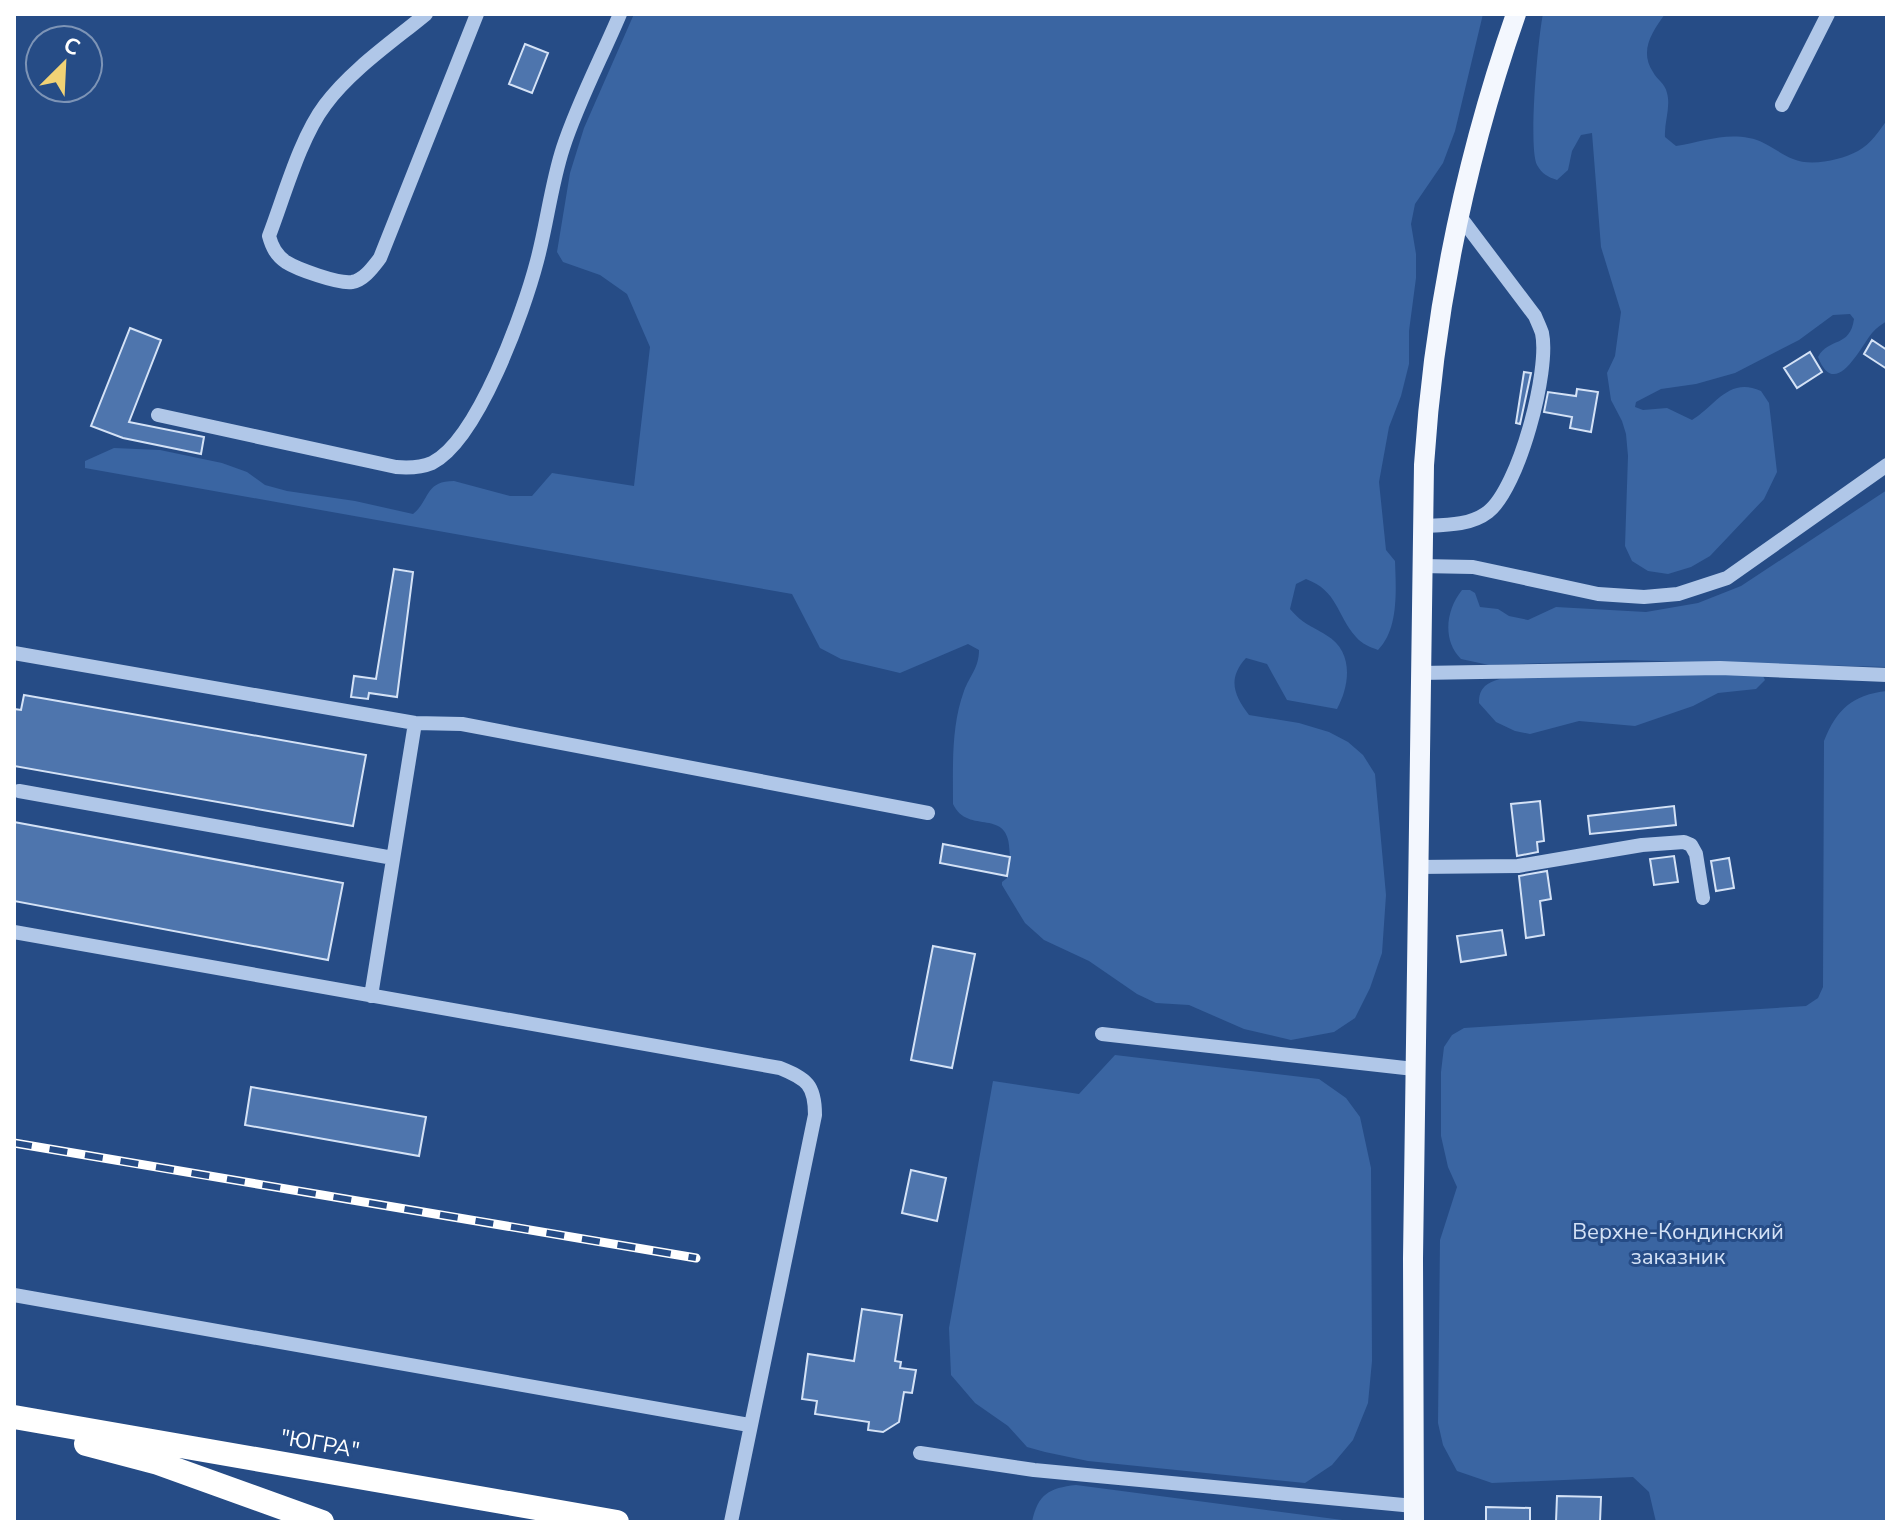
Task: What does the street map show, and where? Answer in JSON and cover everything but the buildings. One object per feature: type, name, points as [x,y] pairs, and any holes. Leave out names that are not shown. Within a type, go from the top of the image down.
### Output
[{"type":"highway","name":"\"ЮГРА\"","points":[[14,1417],[617,1522]]},
{"type":"highway","points":[[14,1426],[158,1463],[322,1522]]},
{"type":"main road","points":[[1414,1514],[1414,1069],[1424,465],[1433,356],[1458,214],[1516,14]]},
{"type":"lane","points":[[426,14],[338,88],[322,108],[269,236],[273,250],[286,262],[328,278],[352,282],[368,273],[380,258],[477,14]]},
{"type":"lane","points":[[158,415],[396,467],[413,468],[431,463],[446,453],[475,414],[508,346],[537,262],[562,151],[620,14]]},
{"type":"lane","points":[[1782,105],[1828,14]]},
{"type":"lane","points":[[1422,526],[1474,520],[1489,512],[1515,471],[1529,436],[1543,352],[1542,332],[1535,316],[1458,214]]},
{"type":"lane","points":[[1421,566],[1473,567],[1598,594],[1644,597],[1678,594],[1727,578],[1887,465]]},
{"type":"lane","points":[[14,653],[415,723],[462,724],[928,813]]},
{"type":"lane","points":[[1420,673],[1720,668],[1887,675]]},
{"type":"lane","points":[[371,996],[415,723]]},
{"type":"lane","points":[[19,791],[393,858]]},
{"type":"lane","points":[[1417,867],[1518,866],[1642,845],[1684,842],[1691,845],[1696,854],[1703,898]]},
{"type":"lane","points":[[14,932],[780,1068],[800,1076],[809,1084],[815,1101],[815,1115],[731,1522]]},
{"type":"lane","points":[[1102,1034],[1414,1069]]},
{"type":"lane","points":[[14,1295],[749,1425]]},
{"type":"lane","points":[[920,1453],[1034,1470],[1414,1514]]},
{"type":"green space","points":[[634,14],[1483,14],[1455,131],[1443,163],[1415,204],[1411,224],[1416,278],[1409,331],[1409,364],[1389,427],[1379,482],[1386,550],[1395,561],[1395,608],[1390,631],[1378,650],[1363,643],[1349,628],[1331,597],[1306,579],[1296,584],[1290,609],[1335,642],[1341,650],[1347,679],[1337,709],[1287,700],[1267,664],[1246,658],[1235,680],[1236,694],[1249,715],[1299,723],[1329,732],[1363,755],[1375,774],[1386,895],[1382,953],[1355,1018],[1334,1032],[1291,1040],[1244,1029],[1189,1005],[1156,1003],[1137,994],[1089,961],[1044,940],[1025,923],[1002,885],[1007,878],[1010,853],[1007,837],[1001,828],[971,820],[953,804],[957,718],[964,691],[979,656],[979,650],[968,644],[900,673],[841,659],[820,648],[792,594],[85,468],[85,461],[114,448],[160,450],[222,463],[247,472],[265,485],[287,491],[413,514],[432,488],[444,482],[454,481],[510,496],[532,496],[552,473],[634,486],[650,347],[627,294],[600,275],[563,262],[557,252],[570,173],[584,128]]},
{"type":"green space","points":[[1543,14],[1665,14],[1649,42],[1647,57],[1666,90],[1665,137],[1676,146],[1721,137],[1749,138],[1800,161],[1826,161],[1863,148],[1887,120],[1887,321],[1874,331],[1847,367],[1832,374],[1818,357],[1844,338],[1852,328],[1854,319],[1850,314],[1833,315],[1799,340],[1735,373],[1696,384],[1661,389],[1636,402],[1635,407],[1643,410],[1667,408],[1692,420],[1723,395],[1740,387],[1761,391],[1769,403],[1777,472],[1764,499],[1710,556],[1691,567],[1668,574],[1648,571],[1632,561],[1625,546],[1626,434],[1611,400],[1607,373],[1615,356],[1621,312],[1601,247],[1592,133],[1581,135],[1572,151],[1568,170],[1557,180],[1541,171],[1534,154],[1535,91]]},
{"type":"green space","points":[[1887,490],[1887,667],[1625,660],[1489,665],[1461,659],[1451,643],[1448,625],[1452,607],[1462,590],[1475,593],[1480,607],[1498,609],[1509,616],[1528,620],[1556,607],[1646,612],[1698,603],[1741,586]]},
{"type":"green space","points":[[1550,672],[1763,676],[1765,680],[1756,689],[1718,693],[1693,706],[1635,726],[1579,721],[1530,734],[1496,722],[1479,703],[1485,686],[1510,677]]},
{"type":"green space","name":"Верхне-Кондинский заказник","points":[[1887,691],[1887,1522],[1656,1522],[1649,1492],[1633,1477],[1492,1483],[1457,1471],[1443,1445],[1438,1423],[1440,1240],[1457,1187],[1448,1167],[1441,1136],[1444,1047],[1452,1035],[1464,1028],[1806,1006],[1818,998],[1823,987],[1824,741],[1834,720],[1847,706],[1864,696]]},
{"type":"green space","points":[[1115,1055],[1319,1079],[1346,1098],[1360,1117],[1371,1168],[1372,1361],[1368,1403],[1353,1440],[1332,1465],[1305,1483],[1088,1461],[1027,1447],[1008,1426],[975,1403],[951,1375],[949,1328],[993,1081],[1079,1094]]},
{"type":"green space","points":[[1076,1485],[1352,1522],[1032,1522],[1046,1494]]},
{"type":"railway","points":[[14,1143],[696,1258]]}]
